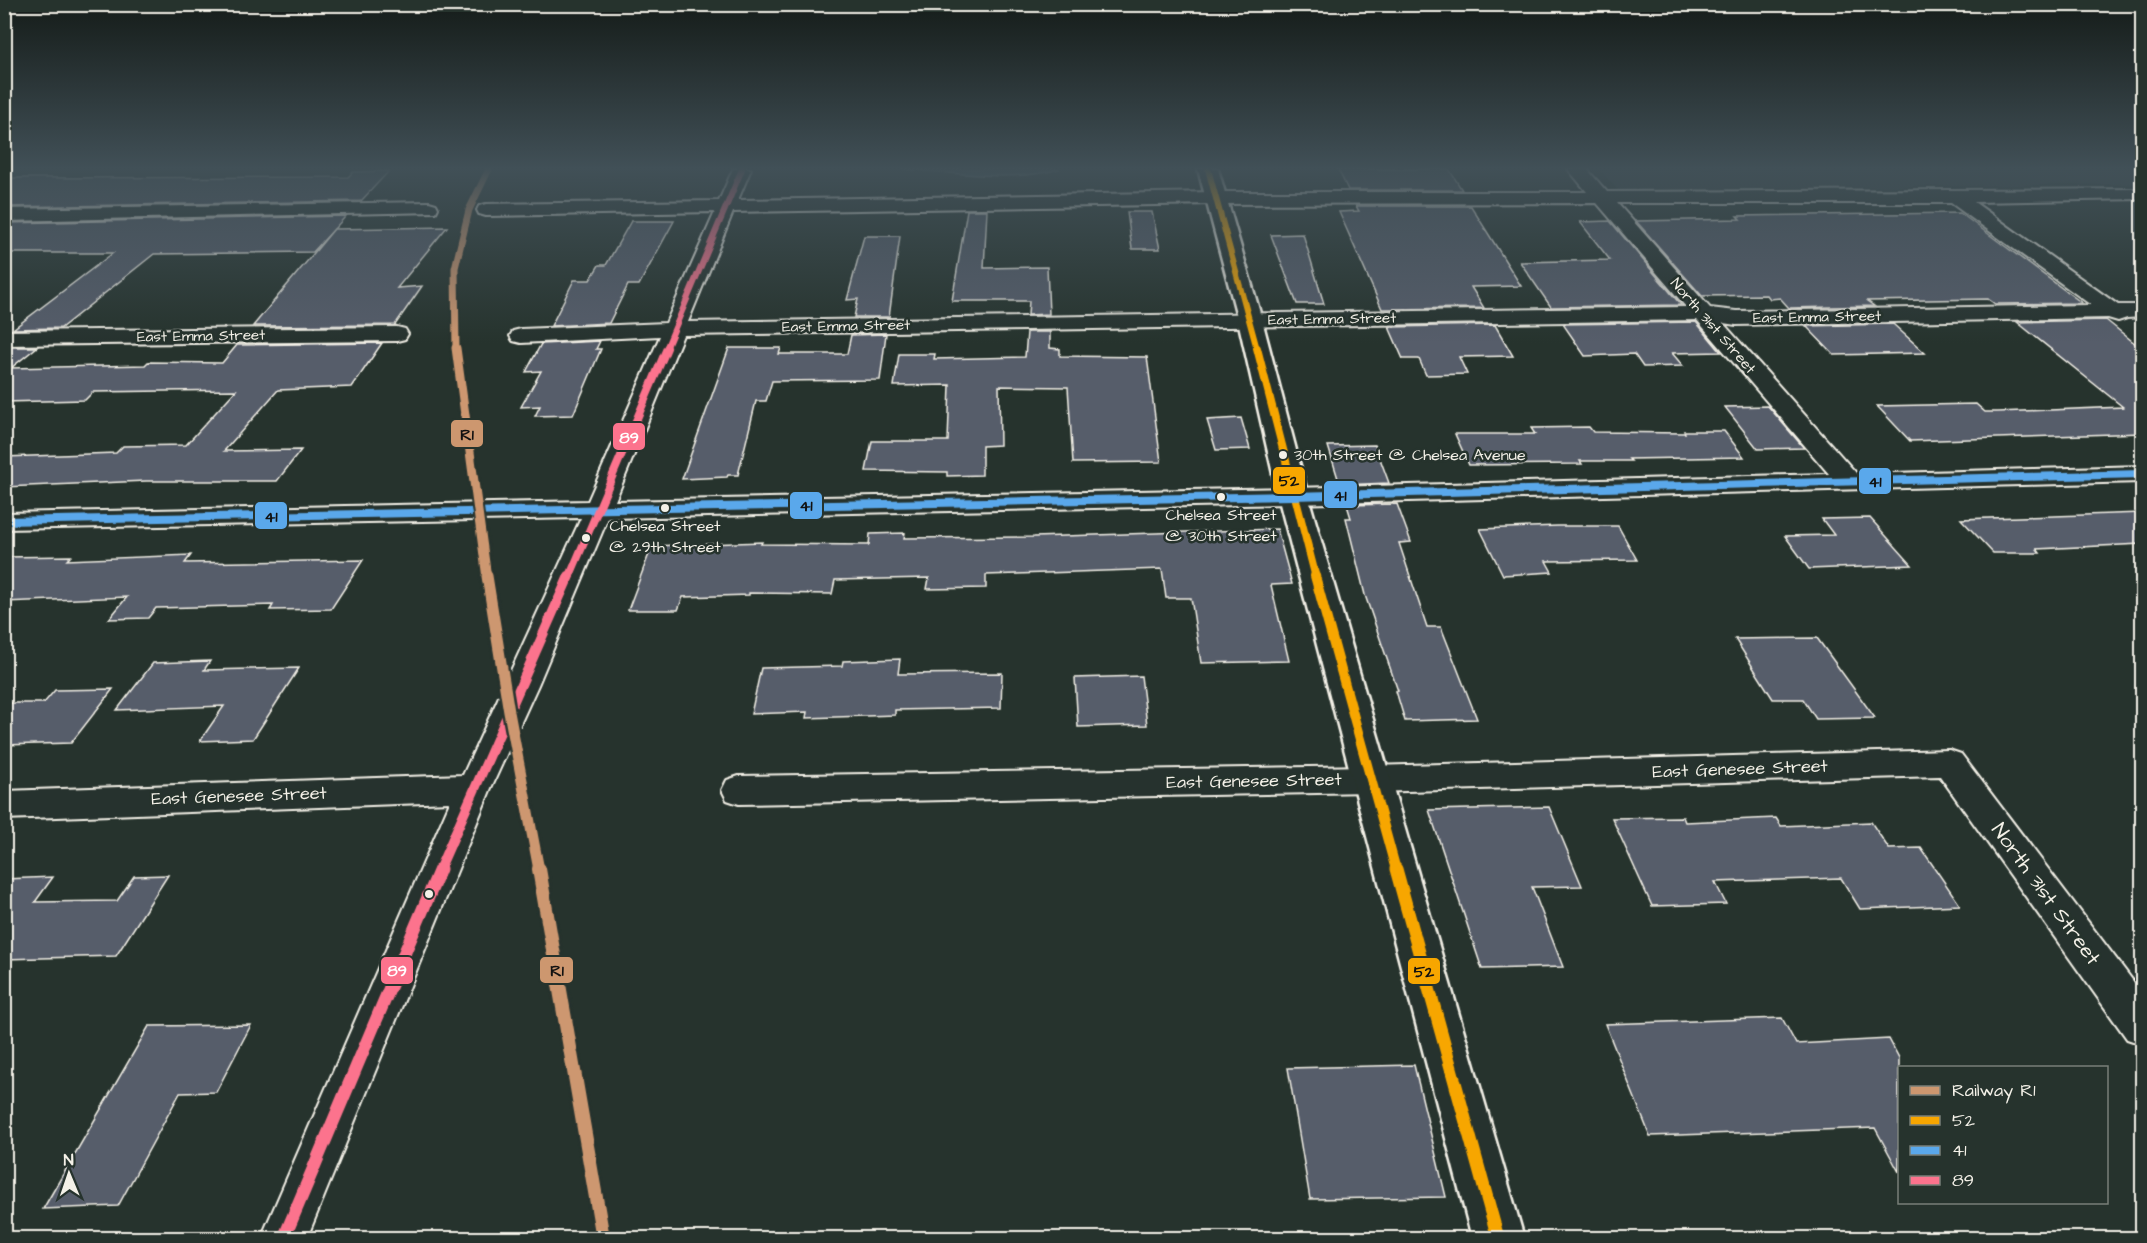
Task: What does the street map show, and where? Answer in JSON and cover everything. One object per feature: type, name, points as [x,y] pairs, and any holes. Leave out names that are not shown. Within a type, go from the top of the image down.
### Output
[{"type":"street","points":[[284,1239],[474,788],[522,685],[718,227]]},
{"type":"street","points":[[1223,227],[1250,320],[1293,496],[1498,1239]]},
{"type":"street","name":"North 31st Street","points":[[1627,227],[1850,482]]},
{"type":"street","points":[[1996,227],[2142,332]]},
{"type":"street","name":"East Emma Street","points":[[521,336],[673,329],[1702,313],[1736,318],[2142,311]]},
{"type":"street","name":"East Emma Street","points":[[4,338],[397,334]]},
{"type":"street","points":[[4,520],[1293,496],[2142,474]]},
{"type":"street","name":"North 31st Street","points":[[1950,763],[2142,1025]]},
{"type":"street","name":"East Genesee Street","points":[[739,790],[1371,779],[1950,763]]},
{"type":"street","name":"East Genesee Street","points":[[4,805],[474,788]]},
{"type":"building","points":[[4,227],[336,227],[313,252],[154,254],[61,328],[13,329],[113,253],[4,253]]},
{"type":"building","points":[[447,227],[397,288],[422,286],[395,325],[253,326],[334,229]]},
{"type":"building","points":[[628,227],[671,227],[639,285],[628,285],[609,323],[551,326],[574,280],[590,280],[599,265],[606,265]]},
{"type":"building","points":[[964,227],[986,227],[984,268],[1047,267],[1049,314],[1028,315],[1029,301],[952,301]]},
{"type":"building","points":[[1129,227],[1155,227],[1160,249],[1132,249]]},
{"type":"building","points":[[1346,227],[1484,227],[1521,286],[1471,287],[1484,308],[1382,309]]},
{"type":"building","points":[[1584,227],[1615,227],[1681,305],[1551,307],[1520,262],[1610,260]]},
{"type":"building","points":[[1641,227],[1979,227],[2082,303],[1995,304],[1988,299],[1867,301],[1874,306],[1789,308],[1780,298],[1770,299],[1767,295],[1702,296]]},
{"type":"building","points":[[1303,234],[1324,304],[1297,304],[1271,235]]},
{"type":"building","points":[[864,236],[900,236],[889,317],[854,317],[858,299],[847,300]]},
{"type":"building","points":[[2106,320],[2142,349],[2142,433],[1910,441],[1877,406],[1976,404],[1985,412],[2123,407],[2017,322]]},
{"type":"building","points":[[1696,322],[1721,352],[1672,353],[1683,366],[1643,367],[1634,354],[1585,356],[1563,324]]},
{"type":"building","points":[[1893,324],[1925,353],[1834,355],[1806,326]]},
{"type":"building","points":[[1495,325],[1513,356],[1459,357],[1467,374],[1426,375],[1419,359],[1403,359],[1389,327]]},
{"type":"building","points":[[1027,332],[1050,332],[1050,348],[1060,349],[1060,356],[1147,357],[1161,462],[1073,463],[1068,387],[999,386],[1000,445],[982,446],[982,475],[947,476],[947,472],[866,471],[872,441],[948,441],[950,385],[894,386],[899,354],[935,354],[934,359],[1025,357]]},
{"type":"building","points":[[886,334],[880,380],[772,381],[766,401],[756,401],[738,475],[682,479],[729,348],[781,348],[779,354],[847,354],[851,335]]},
{"type":"building","points":[[600,341],[596,349],[601,349],[573,415],[535,416],[540,406],[521,407],[541,371],[526,372],[541,344]]},
{"type":"building","points":[[382,343],[352,387],[278,390],[224,451],[301,450],[277,481],[146,481],[4,487],[4,457],[116,453],[123,446],[186,445],[236,390],[93,392],[85,400],[4,402],[4,347],[37,347],[11,368],[145,365],[148,362],[222,363],[237,345]]},
{"type":"building","points":[[1768,406],[1804,448],[1758,449],[1725,407]]},
{"type":"building","points":[[1241,418],[1250,449],[1216,450],[1207,420]]},
{"type":"building","points":[[1589,427],[1593,432],[1724,431],[1744,457],[1580,461],[1582,464],[1469,465],[1455,434],[1535,434],[1531,428]]},
{"type":"building","points":[[1375,445],[1389,483],[1340,485],[1328,446]]},
{"type":"building","points":[[1397,504],[1411,542],[1399,543],[1427,627],[1441,627],[1477,719],[1405,721],[1396,691],[1398,691],[1365,595],[1346,518],[1351,518],[1347,505]]},
{"type":"building","points":[[2142,513],[2142,544],[2037,549],[2040,553],[1993,553],[1961,519]]},
{"type":"building","points":[[1870,518],[1912,565],[1809,569],[1785,536],[1834,535],[1822,519]]},
{"type":"building","points":[[1618,526],[1637,560],[1546,561],[1552,572],[1503,575],[1480,529]]},
{"type":"building","points":[[1277,529],[1292,584],[1271,585],[1289,661],[1201,663],[1191,598],[1166,598],[1162,569],[986,575],[986,588],[927,589],[929,578],[835,580],[832,594],[749,593],[749,595],[683,597],[678,610],[628,610],[652,546],[762,542],[761,544],[869,545],[870,534],[905,533],[904,538],[1034,537]]},
{"type":"building","points":[[191,555],[185,563],[363,560],[331,609],[270,610],[273,605],[156,608],[148,618],[109,619],[127,597],[4,602],[4,557],[71,556],[67,560]]},
{"type":"building","points":[[1817,638],[1875,718],[1816,719],[1803,699],[1773,699],[1735,639]]},
{"type":"building","points":[[900,659],[898,674],[1002,673],[1001,708],[895,710],[895,715],[806,718],[807,712],[751,714],[761,668],[842,666],[843,661]]},
{"type":"building","points":[[210,661],[204,670],[299,668],[253,739],[200,741],[224,706],[117,710],[153,663]]},
{"type":"building","points":[[1141,676],[1147,725],[1078,727],[1075,678]]},
{"type":"building","points":[[113,689],[71,743],[4,745],[4,703],[44,703],[55,690]]},
{"type":"building","points":[[1549,807],[1582,886],[1532,887],[1563,967],[1482,969],[1429,810]]},
{"type":"building","points":[[1683,817],[1685,822],[1776,818],[1781,826],[1871,822],[1889,849],[1921,848],[1960,905],[1860,909],[1841,878],[1715,882],[1726,904],[1652,906],[1612,818]]},
{"type":"building","points":[[168,875],[116,956],[4,959],[4,879],[53,877],[35,902],[117,901],[134,876]]},
{"type":"building","points":[[1782,1018],[1796,1044],[1889,1039],[1899,1058],[1898,1170],[1875,1128],[1650,1136],[1605,1024]]},
{"type":"building","points":[[251,1025],[216,1092],[180,1093],[118,1206],[43,1209],[149,1026]]},
{"type":"building","points":[[1414,1065],[1446,1197],[1310,1199],[1288,1068]]},
{"type":"rail line","name":"R1","points":[[465,227],[455,268],[455,340],[477,513],[509,712],[529,810],[603,1238]]},
{"type":"transit line","name":"89","points":[[284,1238],[474,788],[522,685],[598,510],[718,227]]},
{"type":"transit line","name":"52","points":[[1224,227],[1250,320],[1293,496],[1498,1238]]},
{"type":"transit line","name":"41","points":[[4,521],[1293,496],[2142,474]]},
{"type":"place","name":"30th Street @ Chelsea Avenue","points":[[1283,455]]},
{"type":"place","name":"Chelsea Street @ 30th Street","points":[[1221,497]]},
{"type":"place","name":"Chelsea Street @ 29th Street","points":[[665,508]]}]
